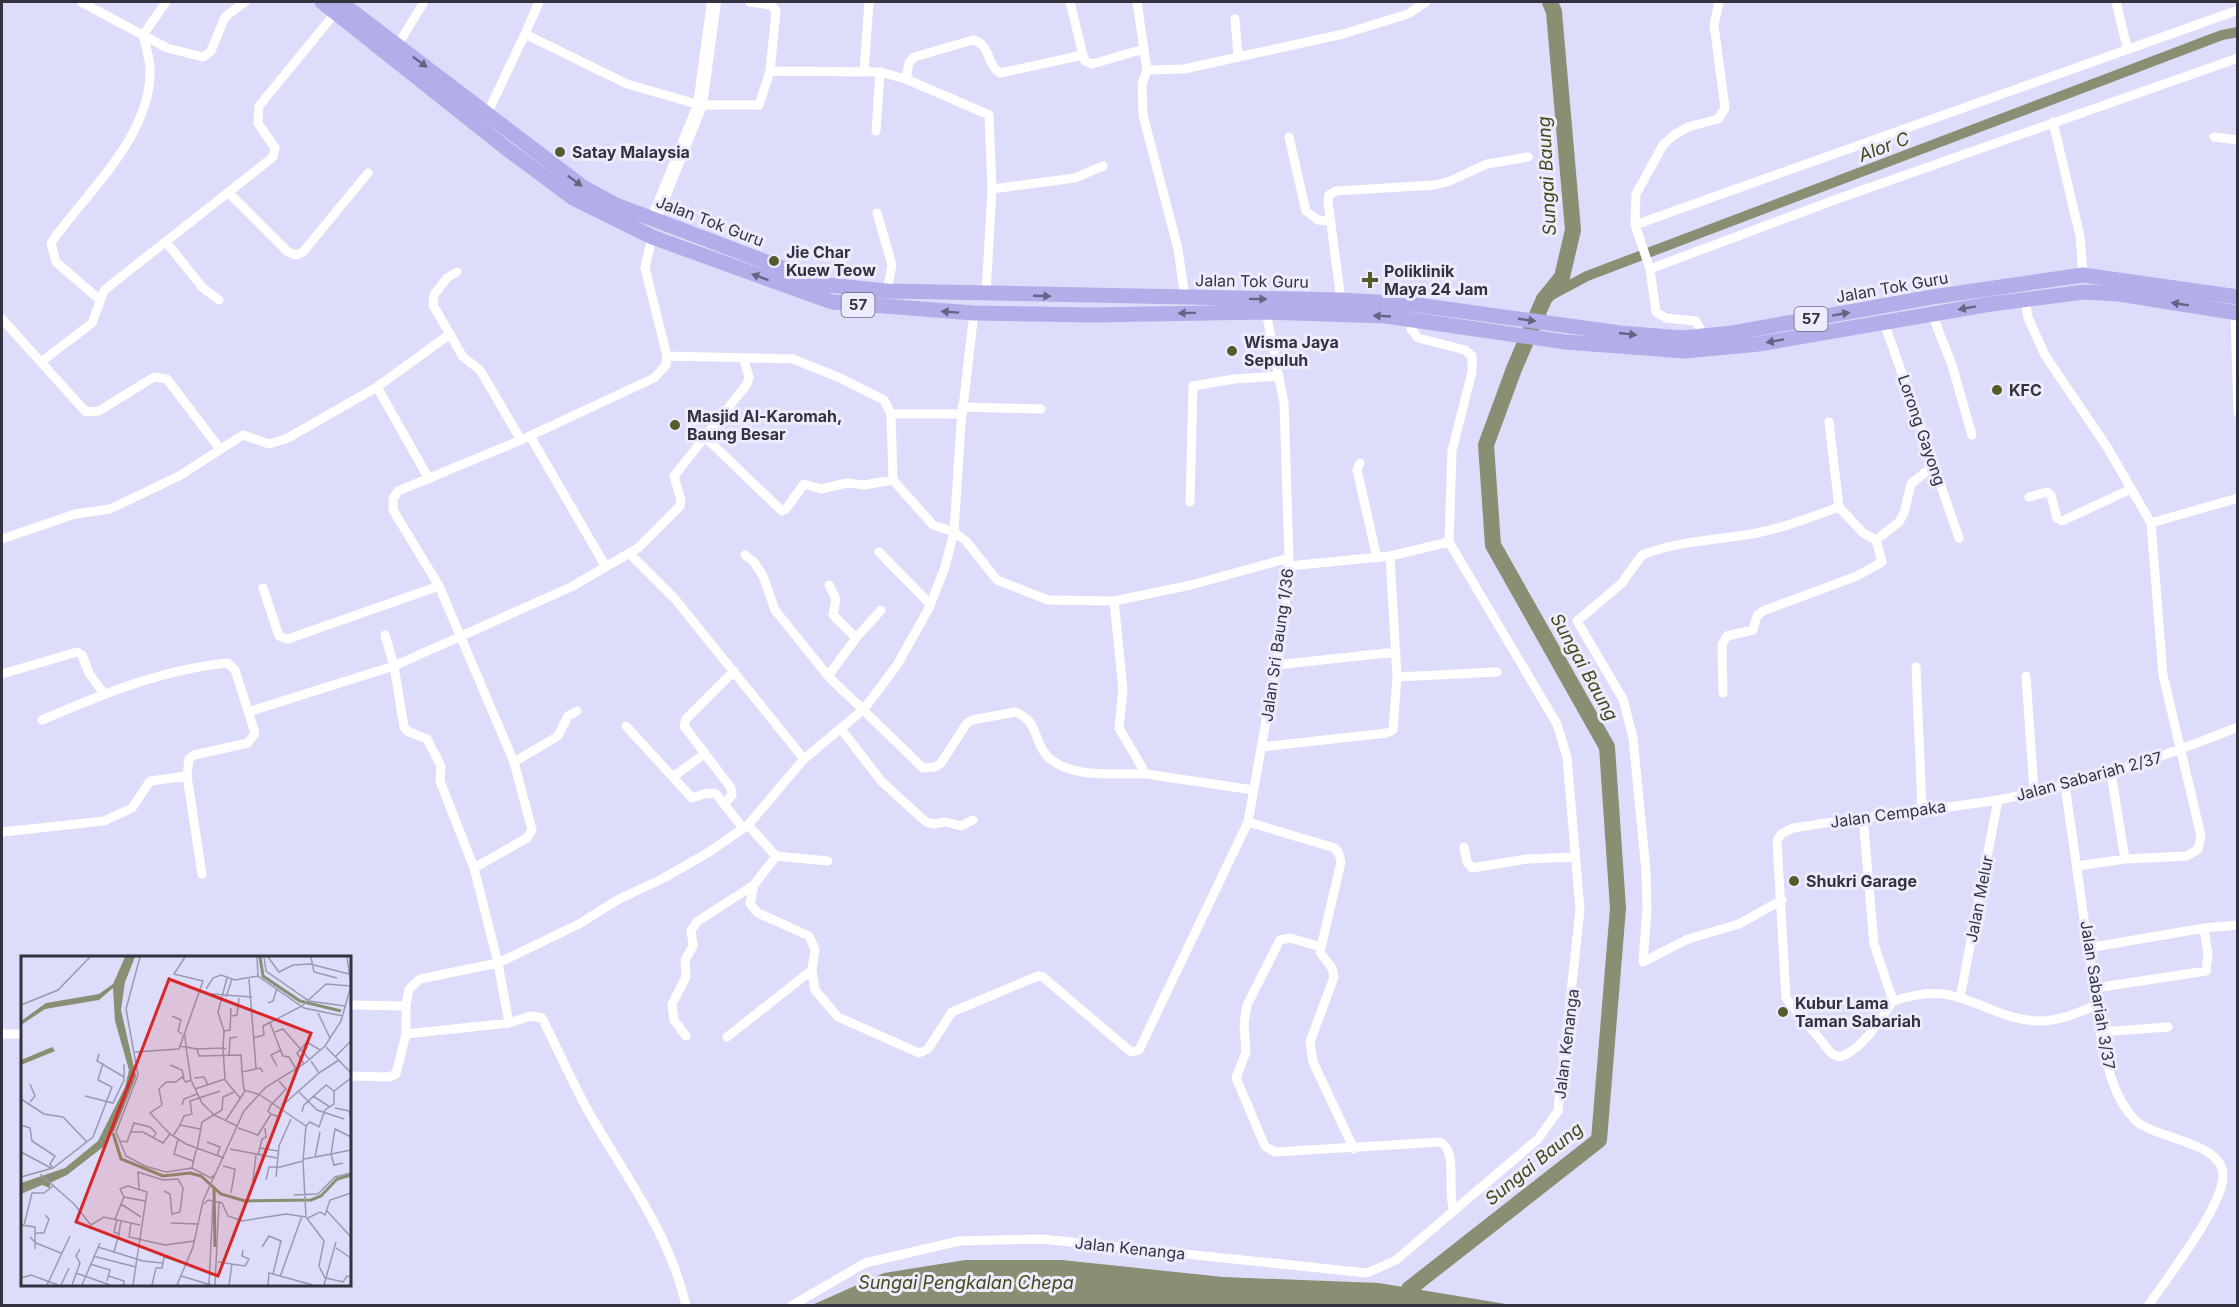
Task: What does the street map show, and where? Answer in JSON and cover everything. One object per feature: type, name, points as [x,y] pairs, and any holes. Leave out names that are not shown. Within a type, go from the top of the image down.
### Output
[{"type":"main road","name":"Jalan Tok Guru","points":[[322,2],[338,7],[397,45],[583,187],[616,205],[827,285],[887,291],[1341,300],[1411,304],[1653,336],[1704,337],[1932,297],[2083,275],[2237,308]]},
{"type":"main road","name":"Jalan Tok Guru","points":[[338,7],[507,149],[573,198],[652,237],[832,302],[974,313],[1093,315],[1266,312],[1414,319],[1565,342],[1652,351],[1716,350],[2025,300]]},
{"type":"main road","points":[[2052,280],[2057,296]]},
{"type":"main road","name":"57","points":[[2025,300],[2084,292],[2237,308]]},
{"type":"main road","points":[[1014,313],[1015,295]]},
{"type":"street","points":[[81,2],[166,48],[206,56],[225,17],[245,2]]},
{"type":"street","points":[[100,300],[58,264],[51,246],[111,170],[144,104],[150,67],[143,35],[166,2]]},
{"type":"street","points":[[397,45],[424,2]]},
{"type":"street","points":[[487,114],[539,2]]},
{"type":"street","points":[[654,219],[700,105],[714,2]]},
{"type":"street","points":[[525,34],[627,84],[700,105],[759,105],[770,71],[776,11],[771,5],[750,2]]},
{"type":"street","points":[[864,72],[868,2]]},
{"type":"street","points":[[1070,2],[1085,61],[1092,64],[1144,50]]},
{"type":"street","points":[[1137,2],[1147,70],[1142,84],[1143,115],[1178,249],[1185,298]]},
{"type":"street","points":[[1147,70],[1184,69],[1385,23],[1410,14],[1426,2]]},
{"type":"street","points":[[1704,337],[1696,321],[1666,318],[1656,312],[1649,266],[1635,225],[1636,194],[1663,145],[1688,127],[1718,119],[1725,108],[1714,25],[1719,2]]},
{"type":"street","points":[[2116,2],[2127,48]]},
{"type":"street","points":[[41,362],[88,326],[100,300],[112,284],[273,157],[275,148],[258,123],[259,106],[338,7]]},
{"type":"street","points":[[1635,225],[2238,10]]},
{"type":"street","points":[[1235,19],[1238,56]]},
{"type":"street","points":[[906,79],[909,63],[914,57],[973,40],[980,41],[985,47],[996,70],[1000,73],[1083,55]]},
{"type":"street","points":[[1649,266],[2238,58]]},
{"type":"street","points":[[770,71],[880,72],[906,79],[989,115],[992,189],[986,294]]},
{"type":"street","points":[[876,130],[880,72]]},
{"type":"street","points":[[2053,123],[2079,236],[2083,275]]},
{"type":"street","points":[[1289,137],[1306,212],[1318,220],[1331,222]]},
{"type":"street","points":[[2214,137],[2238,140]]},
{"type":"street","points":[[1341,300],[1329,195],[1336,191],[1435,185],[1487,164],[1528,157]]},
{"type":"street","points":[[992,189],[1075,178],[1103,166]]},
{"type":"street","points":[[229,193],[288,252],[296,255],[303,252],[368,173]]},
{"type":"street","points":[[877,213],[892,265],[887,291]]},
{"type":"street","points":[[474,868],[531,833],[514,762],[439,586],[393,510],[393,499],[398,491],[526,438],[656,377],[666,365],[667,356],[645,268],[652,237]]},
{"type":"street","points":[[166,242],[203,288],[219,300]]},
{"type":"street","points":[[457,272],[447,278],[433,298],[434,305],[463,357],[480,370],[526,438],[606,567]]},
{"type":"street","points":[[2025,300],[2028,318],[2044,356],[2107,447],[2151,523],[2163,675],[2201,836],[2198,849],[2187,856],[2125,859],[2078,866]]},
{"type":"street","points":[[2237,308],[2238,413]]},
{"type":"street","name":"Jalan Sri Baung 1/36","points":[[812,970],[816,991],[840,1018],[914,1052],[928,1049],[948,1016],[958,1008],[1038,976],[1043,977],[1131,1052],[1139,1050],[1248,822],[1276,665],[1289,562],[1284,404],[1266,312]]},
{"type":"street","points":[[351,1076],[389,1077],[396,1074],[406,1034],[406,1006],[409,989],[420,979],[498,963],[579,924],[619,899],[662,879],[746,826],[804,759],[864,709],[897,665],[930,604],[945,567],[954,532],[962,410],[974,313]]},
{"type":"street","points":[[1932,314],[1952,365],[1972,435]]},
{"type":"street","points":[[2,319],[81,407],[90,413],[99,411],[154,377],[167,379],[220,449]]},
{"type":"street","points":[[667,356],[744,360],[767,357],[793,360],[838,377],[884,400],[891,414],[893,480],[933,525],[954,532],[966,542],[999,580],[1048,600],[1114,601],[1289,562],[1377,558],[1449,542],[1452,451],[1473,362],[1470,353],[1465,350],[1418,338],[1412,329],[1414,319]]},
{"type":"street","name":"Lorong Gayong","points":[[1884,322],[1959,538]]},
{"type":"street","points":[[2,539],[75,514],[110,509],[179,476],[246,435],[263,442],[276,443],[377,387],[450,334]]},
{"type":"street","points":[[251,711],[394,666],[570,587],[630,554],[680,506],[681,498],[674,476],[706,438],[749,380],[744,360]]},
{"type":"street","points":[[1190,502],[1193,386],[1234,379],[1279,376]]},
{"type":"street","points":[[377,387],[429,479]]},
{"type":"street","points":[[891,414],[1041,409]]},
{"type":"street","points":[[1723,693],[1722,645],[1724,639],[1753,630],[1757,616],[1763,611],[1878,566],[1882,557],[1876,540],[1863,533],[1839,507],[1828,422]]},
{"type":"street","points":[[706,438],[782,511],[786,509],[804,484],[821,489],[847,483],[864,484],[893,480]]},
{"type":"street","points":[[1360,463],[1357,471],[1377,558]]},
{"type":"street","points":[[1876,540],[1899,522],[1904,513],[1911,484],[1934,465]]},
{"type":"street","points":[[2029,497],[2047,492],[2051,495],[2057,518],[2062,521],[2131,489]]},
{"type":"street","points":[[2151,523],[2238,498]]},
{"type":"street","points":[[1839,507],[1794,523],[1749,534],[1704,539],[1642,555],[1621,584],[1577,621],[1623,699],[1633,738],[1646,871],[1647,909],[1643,962],[1688,939],[1739,924],[1782,900],[1786,998],[1832,1054],[1839,1057],[1853,1049],[1874,1030],[1893,1001],[1925,994],[1960,998],[2017,1019],[2038,1021],[2061,1019],[2097,1005]]},
{"type":"street","name":"Jalan Kenanga","points":[[791,1305],[865,1263],[959,1241],[1041,1239],[1367,1273],[1396,1260],[1538,1139],[1557,1111],[1580,924],[1567,757],[1563,738],[1505,634],[1449,542]]},
{"type":"street","points":[[879,552],[930,604]]},
{"type":"street","points":[[630,554],[675,599],[804,759]]},
{"type":"street","points":[[745,555],[754,562],[763,576],[776,610],[828,676],[923,768],[935,767],[940,763],[967,723],[978,718],[1015,712],[1031,721],[1042,749],[1060,766],[1073,770],[1146,774],[1253,790]]},
{"type":"street","points":[[1261,747],[1390,732],[1395,724],[1397,677],[1390,556]]},
{"type":"street","points":[[829,585],[836,599],[832,612],[835,618],[856,638]]},
{"type":"street","points":[[263,588],[279,636],[288,639],[439,586]]},
{"type":"street","points":[[1114,601],[1123,689],[1119,728],[1146,774]]},
{"type":"street","points":[[828,676],[856,638],[881,610]]},
{"type":"street","points":[[385,635],[394,666],[404,727],[427,739],[440,764],[440,781],[474,868],[498,963],[509,1023]]},
{"type":"street","points":[[2,674],[77,652],[82,655],[89,673],[104,694]]},
{"type":"street","points":[[1276,665],[1396,652]]},
{"type":"street","points":[[42,720],[104,694],[166,675],[228,663],[236,670],[244,701],[251,711],[255,731],[253,739],[247,743],[194,755],[189,759],[187,776],[202,874]]},
{"type":"street","points":[[1916,668],[1922,809]]},
{"type":"street","points":[[724,804],[732,795],[731,789],[686,732],[684,722],[734,671]]},
{"type":"street","points":[[1397,677],[1497,672]]},
{"type":"street","points":[[2026,676],[2034,791]]},
{"type":"street","points":[[514,762],[558,736],[568,716],[577,711]]},
{"type":"street","points":[[627,726],[692,798],[713,793],[776,856],[828,861]]},
{"type":"street","name":"Jalan Sabariah 2/37","points":[[1998,800],[2111,773],[2180,751],[2238,727]]},
{"type":"street","points":[[841,729],[882,782],[926,822],[933,824],[945,822],[961,826],[973,820]]},
{"type":"street","points":[[673,777],[704,754]]},
{"type":"street","points":[[2111,773],[2125,859]]},
{"type":"street","points":[[2,832],[104,821],[132,808],[150,781],[187,776]]},
{"type":"street","name":"Jalan Sabariah 3/37","points":[[2065,784],[2100,1032],[2119,1100],[2137,1121],[2210,1152],[2220,1162],[2223,1172],[2210,1212],[2148,1305]]},
{"type":"street","name":"Jalan Cempaka","points":[[1782,900],[1777,841],[1781,834],[1793,828],[1998,800]]},
{"type":"street","name":"Jalan Melur","points":[[1960,998],[1998,800]]},
{"type":"street","points":[[1863,817],[1874,944],[1893,1001]]},
{"type":"street","points":[[1248,822],[1335,848],[1340,854],[1341,862],[1321,947],[1321,955],[1332,968],[1334,977],[1310,1042],[1311,1054],[1354,1149]]},
{"type":"street","points":[[1464,847],[1467,862],[1472,868],[1527,859],[1574,857]]},
{"type":"street","points":[[727,1037],[812,970],[815,949],[809,936],[756,912],[749,901],[754,885],[776,856]]},
{"type":"street","points":[[686,1036],[674,1020],[672,1004],[686,977],[685,960],[693,946],[691,930],[698,921],[754,885]]},
{"type":"street","points":[[2088,948],[2238,924]]},
{"type":"street","points":[[2095,988],[2206,971],[2208,955],[2204,928]]},
{"type":"street","points":[[1321,947],[1286,937],[1278,943],[1247,1005],[1244,1024],[1246,1052],[1236,1078],[1269,1151],[1354,1149],[1443,1143],[1451,1154],[1449,1196],[1454,1211]]},
{"type":"street","points":[[351,1005],[406,1006]]},
{"type":"street","points":[[406,1034],[509,1023],[531,1016],[542,1018],[586,1107],[643,1201],[673,1259],[686,1305]]},
{"type":"street","points":[[2100,1032],[2168,1027]]},
{"type":"street","points":[[2,1034],[21,1034]]},
{"type":"water","name":"Sungai Pengkalan Chepa","points":[[965,1260],[1062,1260],[1223,1277],[1379,1283],[1512,1305],[812,1305],[884,1273]]},
{"type":"waterway","name":"Sungai Baung","points":[[1409,1289],[1599,1140],[1618,908],[1607,747],[1493,545],[1486,445],[1514,369],[1544,299],[1562,277],[1573,230],[1554,12],[1550,2]]},
{"type":"waterway","name":"Alor C","points":[[1544,299],[1587,276],[2222,35],[2238,32]]},
{"type":"place","name":"Satay Malaysia","points":[[560,152]]},
{"type":"place","name":"Jie Char Kuew Teow","points":[[774,261]]},
{"type":"place","name":"Poliklinik Maya 24 Jam","points":[[1370,280]]},
{"type":"place","name":"Wisma Jaya Sepuluh","points":[[1232,351]]},
{"type":"place","name":"KFC","points":[[1997,390]]},
{"type":"place","name":"Masjid Al-Karomah, Baung Besar","points":[[675,425]]},
{"type":"place","name":"Shukri Garage","points":[[1794,881]]},
{"type":"place","name":"Kubur Lama Taman Sabariah","points":[[1783,1012]]}]
